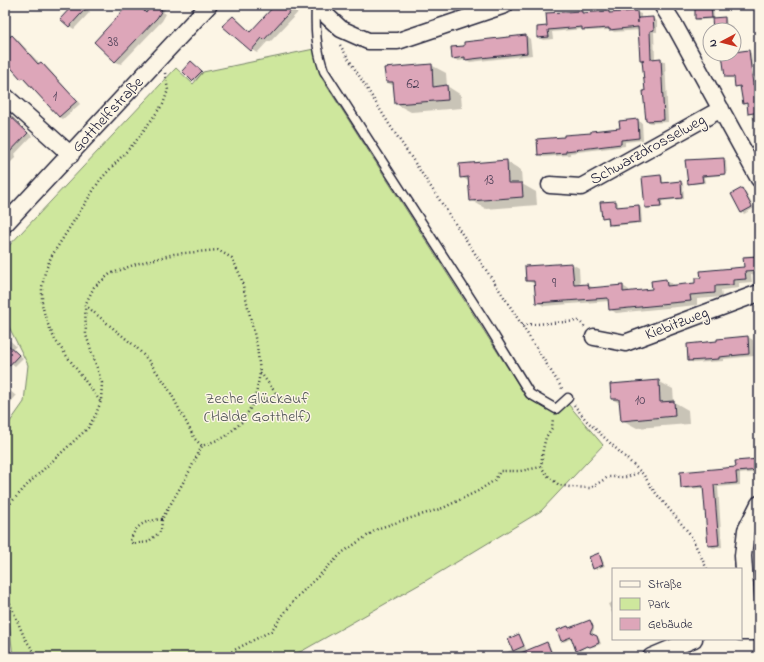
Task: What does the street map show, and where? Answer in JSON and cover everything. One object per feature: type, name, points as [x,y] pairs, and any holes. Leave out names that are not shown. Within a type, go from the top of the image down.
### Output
[{"type":"street","name":"Gotthelfstraße","points":[[5,224],[210,5]]},
{"type":"street","points":[[320,5],[327,16],[341,29],[368,41],[398,41],[505,5]]},
{"type":"street","points":[[662,5],[674,24],[759,179]]},
{"type":"street","points":[[5,96],[71,155]]},
{"type":"street","name":"Schwarzdrosselweg","points":[[550,185],[581,187],[721,110]]},
{"type":"street","name":"Kiebitzweg","points":[[594,337],[625,343],[759,293]]},
{"type":"street","points":[[748,632],[743,556],[746,530],[759,504]]},
{"type":"street","points":[[651,657],[692,640]]},
{"type":"lane","points":[[316,5],[315,32],[319,56],[324,72],[487,324],[530,394],[556,409],[568,398]]},
{"type":"path","points":[[337,39],[389,124],[522,325],[568,398],[586,420],[640,472],[690,534],[707,568]]},
{"type":"path","points":[[101,401],[55,340],[46,320],[42,304],[42,287],[45,272],[51,257],[100,180],[136,141],[163,104],[168,90],[162,57]]},
{"type":"path","points":[[5,508],[30,482],[88,428],[96,414],[101,401],[102,383],[86,335],[85,305],[94,287],[110,274],[136,264],[174,254],[218,250],[232,258],[241,277],[257,346],[260,372],[255,400],[242,421],[230,433],[225,437],[202,446],[162,519],[161,531],[148,542],[133,544],[130,541],[134,532],[146,521],[162,519]]},
{"type":"path","points":[[85,305],[136,347],[148,360],[167,386],[194,439],[202,446]]},
{"type":"path","points":[[522,325],[579,321],[594,337]]},
{"type":"path","points":[[260,372],[278,396]]},
{"type":"path","points":[[255,400],[278,396],[284,398],[302,398]]},
{"type":"path","points":[[556,409],[552,428],[546,437],[541,467],[559,485],[591,488],[608,477],[626,477],[640,472]]},
{"type":"path","points":[[221,657],[271,631],[295,598],[343,552],[379,528],[443,508],[478,491],[495,480],[500,471],[520,471],[541,467]]},
{"type":"path","points":[[5,597],[8,599],[25,639],[38,657]]},
{"type":"green space","name":"Zeche Glückauf (Halde Gotthelf)","points":[[314,49],[321,77],[527,398],[558,414],[568,404],[603,445],[541,511],[422,583],[302,651],[286,657],[13,657],[8,611],[5,611],[5,429],[24,402],[28,365],[5,321],[5,250],[176,68],[193,84],[203,72]]},
{"type":"building","points":[[73,5],[89,5],[69,27],[60,19]]},
{"type":"building","points":[[128,5],[138,5],[146,13],[151,5],[162,10],[157,18],[115,62],[94,42]]},
{"type":"building","points":[[275,5],[296,5],[264,40],[262,38],[251,51],[222,26],[233,16],[250,32]]},
{"type":"building","points":[[695,5],[711,5],[712,18],[695,19]]},
{"type":"building","points":[[582,11],[582,13],[609,11],[609,13],[637,11],[638,23],[638,18],[653,17],[654,30],[650,31],[651,59],[661,58],[664,120],[646,121],[643,91],[645,91],[642,60],[640,60],[638,27],[609,30],[609,28],[582,30],[582,27],[548,30],[549,37],[537,38],[537,27],[547,26],[546,13]]},
{"type":"building","points":[[725,17],[725,22],[712,22],[712,18]]},
{"type":"building","points":[[12,35],[38,64],[41,62],[77,101],[59,117],[5,61],[5,41]]},
{"type":"building","points":[[526,35],[527,53],[465,60],[465,57],[452,59],[451,47],[464,46],[464,42]]},
{"type":"building","points":[[749,50],[753,85],[759,85],[759,112],[748,114],[747,103],[743,104],[740,86],[735,87],[734,77],[725,77],[723,62],[742,62],[742,51]]},
{"type":"building","points":[[191,61],[202,71],[192,81],[182,71]]},
{"type":"building","points":[[432,64],[433,87],[447,85],[448,100],[395,104],[393,82],[386,82],[384,68]]},
{"type":"building","points":[[5,111],[28,133],[5,157]]},
{"type":"building","points":[[638,119],[639,138],[621,140],[621,144],[566,151],[566,153],[538,155],[537,139],[564,137],[564,135],[591,133],[591,131],[620,128],[619,121]]},
{"type":"building","points":[[724,158],[725,174],[702,176],[703,182],[688,184],[685,160]]},
{"type":"building","points":[[507,160],[508,183],[522,183],[523,197],[470,201],[468,177],[460,178],[459,164]]},
{"type":"building","points":[[661,175],[662,183],[681,181],[682,198],[660,200],[661,207],[645,208],[642,177]]},
{"type":"building","points":[[742,188],[752,207],[741,213],[731,194]]},
{"type":"building","points":[[616,201],[616,207],[639,205],[640,222],[609,225],[608,217],[602,218],[600,202]]},
{"type":"building","points":[[759,256],[759,270],[745,271],[746,279],[733,280],[733,285],[715,286],[715,293],[690,295],[691,301],[660,305],[609,310],[608,298],[536,303],[534,281],[526,281],[525,266],[572,263],[574,285],[588,284],[589,288],[623,285],[623,292],[652,289],[651,281],[666,279],[667,286],[695,283],[695,278],[701,278],[700,271],[744,267],[743,257]]},
{"type":"building","points":[[748,336],[749,354],[719,357],[719,359],[688,361],[687,344]]},
{"type":"building","points":[[5,342],[19,355],[5,370]]},
{"type":"building","points":[[659,380],[660,402],[674,401],[675,416],[621,421],[619,399],[611,399],[610,384]]},
{"type":"building","points":[[759,459],[759,470],[736,472],[737,483],[714,485],[719,545],[708,546],[703,486],[681,488],[680,472],[736,467],[735,461]]},
{"type":"building","points":[[599,553],[603,565],[593,569],[589,557]]},
{"type":"building","points":[[590,620],[593,627],[590,633],[597,636],[599,643],[576,651],[571,637],[561,641],[557,630],[568,626],[569,628]]},
{"type":"building","points":[[519,634],[524,646],[513,651],[508,639]]},
{"type":"building","points":[[547,642],[553,657],[511,657]]}]
